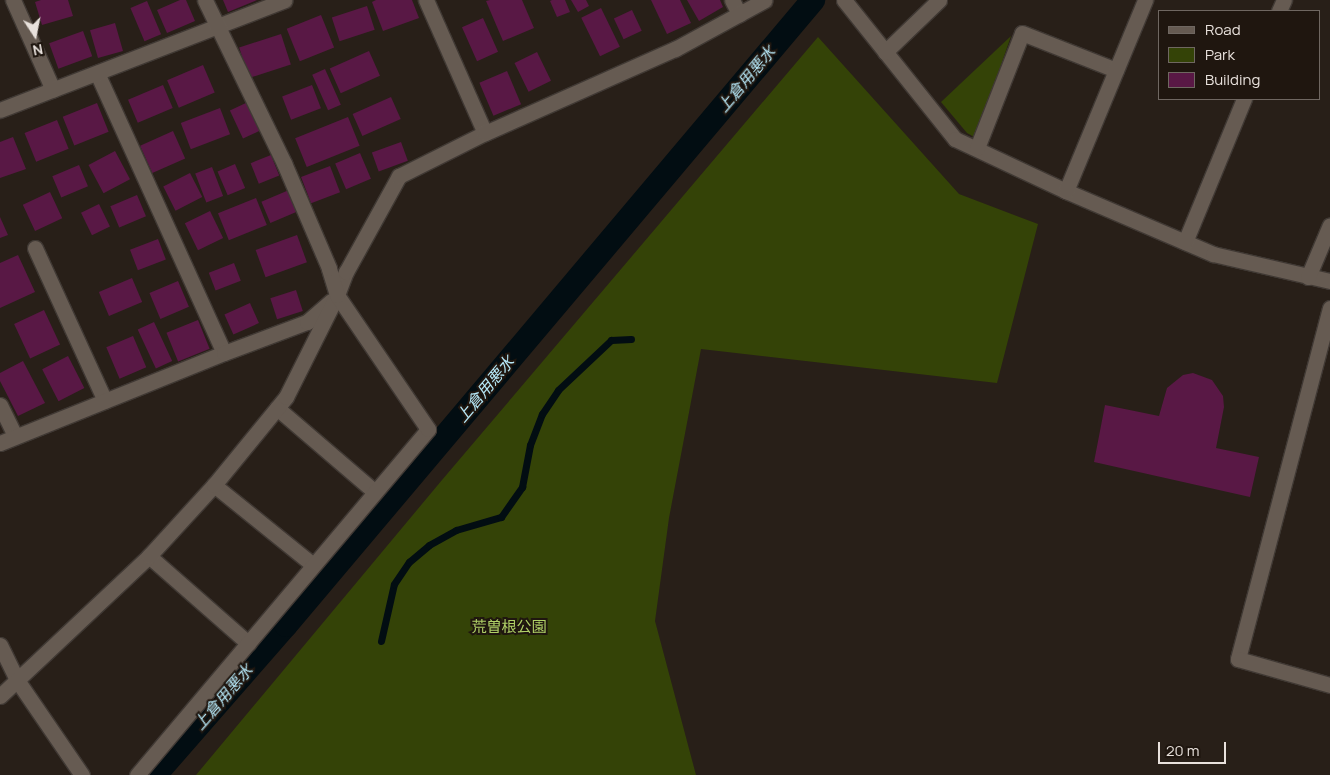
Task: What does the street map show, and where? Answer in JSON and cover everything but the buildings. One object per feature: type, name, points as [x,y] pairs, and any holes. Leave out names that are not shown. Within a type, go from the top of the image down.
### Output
[{"type":"street","points":[[13,0],[53,90]]},
{"type":"street","points":[[137,775],[428,429],[338,295],[329,268],[284,163],[205,0]]},
{"type":"street","points":[[0,110],[285,0]]},
{"type":"street","points":[[426,0],[485,133]]},
{"type":"street","points":[[0,696],[149,556],[214,485],[286,397],[338,295],[346,272],[399,176],[485,133],[675,48],[736,7],[765,0]]},
{"type":"street","points":[[844,0],[954,138],[1066,191],[1213,254],[1330,281]]},
{"type":"street","points":[[885,52],[939,0]]},
{"type":"street","points":[[1066,191],[1145,0]]},
{"type":"street","points":[[977,148],[1022,33],[1116,70]]},
{"type":"street","points":[[97,73],[224,352]]},
{"type":"street","points":[[1185,242],[1244,100]]},
{"type":"street","points":[[1308,277],[1330,225]]},
{"type":"street","points":[[35,248],[105,401]]},
{"type":"street","points":[[0,442],[224,352],[308,322],[338,295]]},
{"type":"street","points":[[1330,308],[1238,659],[1330,685]]},
{"type":"street","points":[[0,405],[15,436]]},
{"type":"street","points":[[277,408],[375,492]]},
{"type":"street","points":[[214,485],[313,565]]},
{"type":"street","points":[[149,556],[248,643]]},
{"type":"street","points":[[0,645],[17,680],[82,775]]},
{"type":"green space","points":[[1011,36],[976,138],[967,133],[941,102]]},
{"type":"green space","name":"荒曽根公園","points":[[818,37],[959,194],[1038,224],[997,383],[701,349],[669,518],[655,621],[696,775],[196,775],[442,480]]},
{"type":"waterway","name":"上倉用悪水","points":[[155,775],[286,625],[813,0]]},
{"type":"waterway","points":[[381,641],[394,584],[409,562],[429,545],[456,530],[501,517],[522,487],[530,445],[542,414],[558,390],[611,340],[631,339]]}]
